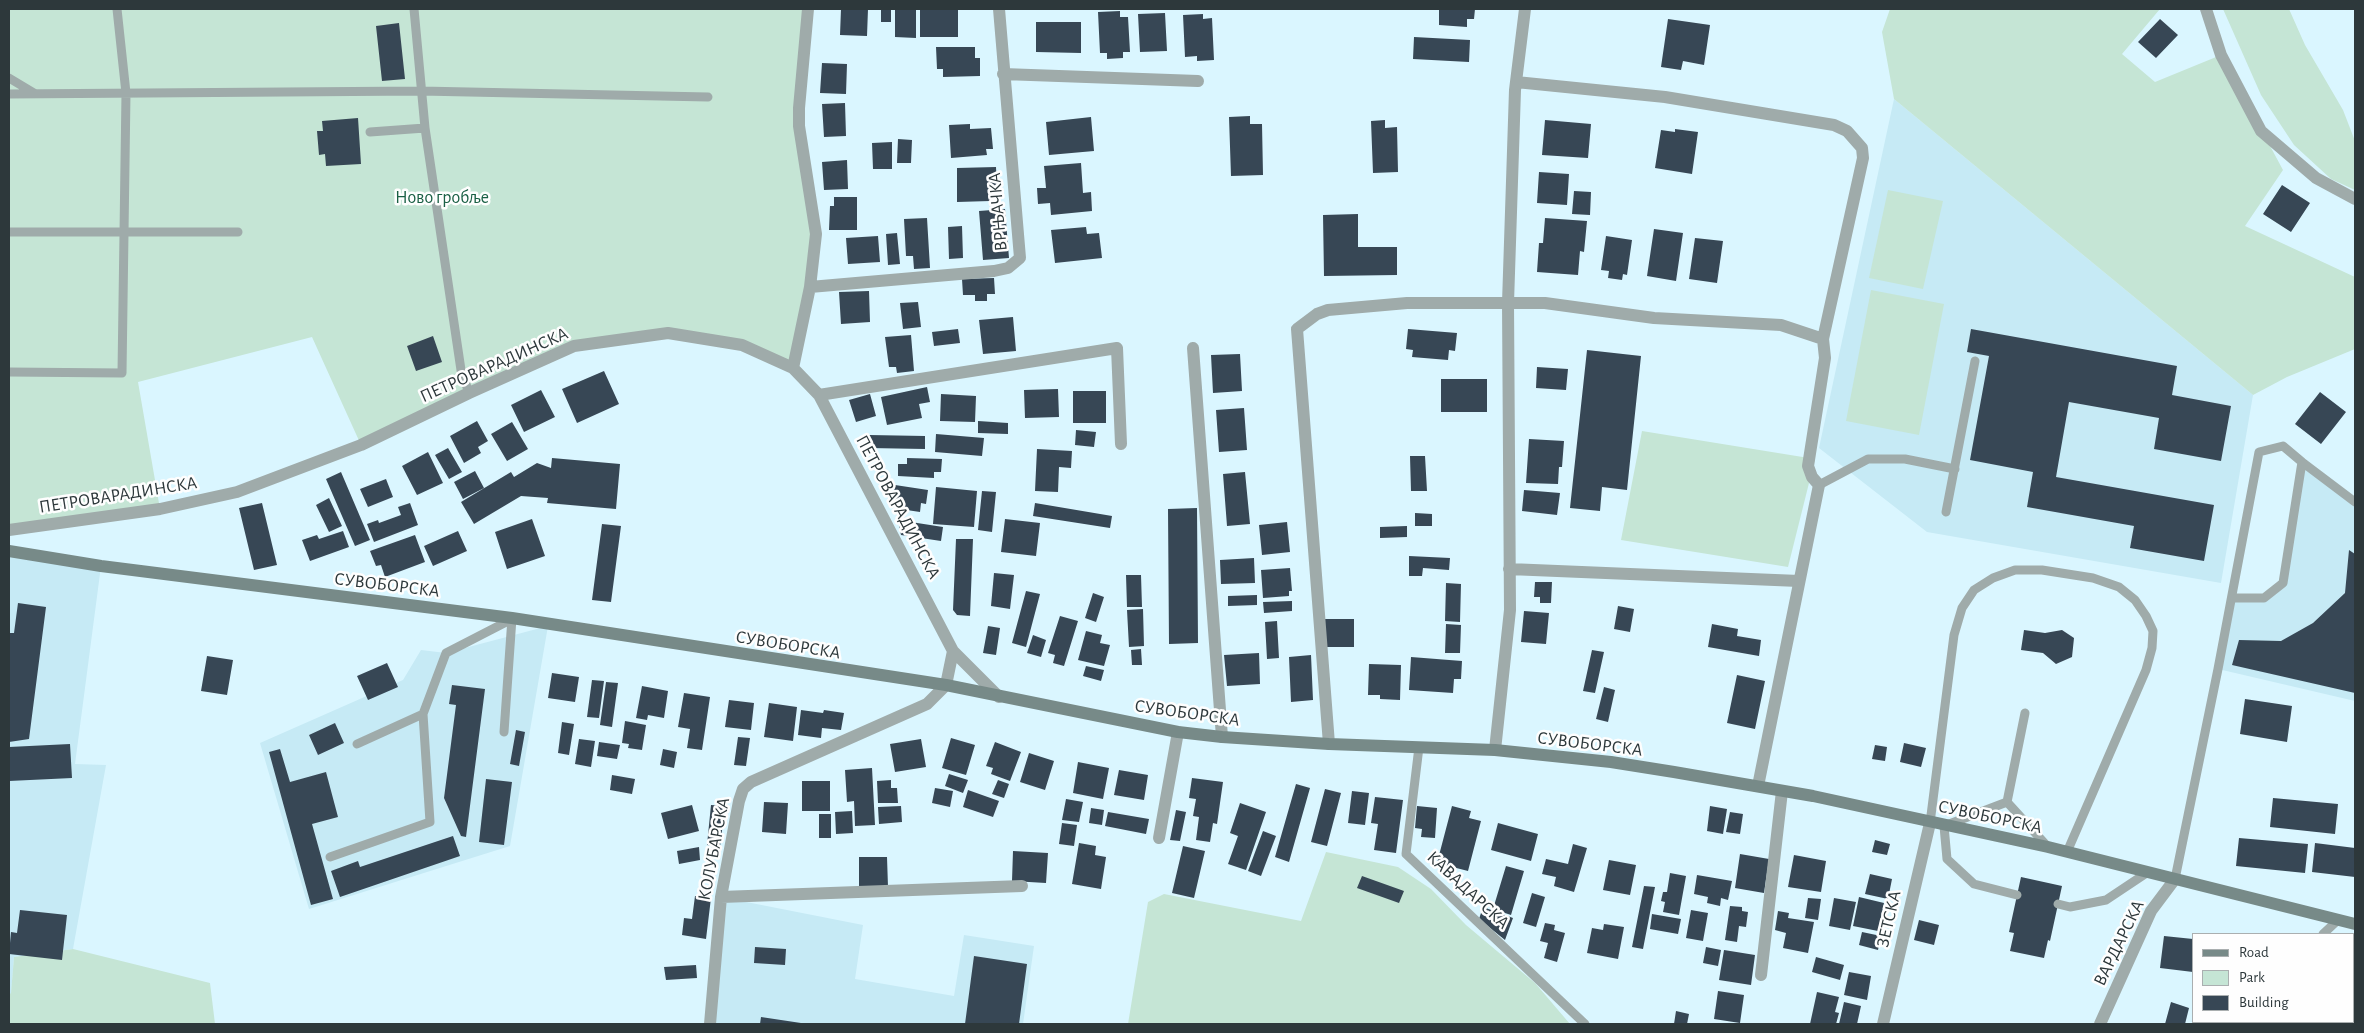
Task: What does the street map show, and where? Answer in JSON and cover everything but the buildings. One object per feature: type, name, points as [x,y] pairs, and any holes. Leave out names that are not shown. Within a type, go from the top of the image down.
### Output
[{"type":"main road","name":"СУВОБОРСКА","points":[[9,550],[100,566],[512,618],[946,685],[1178,732],[1328,744],[1495,750],[1611,762],[1758,786],[2048,847],[2355,924]]},
{"type":"street","points":[[792,368],[810,287],[816,234],[799,126],[808,9]]},
{"type":"street","name":"ВРЊАЧКА","points":[[810,287],[994,271],[1008,268],[1020,258],[1021,250],[1003,74],[999,9]]},
{"type":"street","points":[[1495,750],[1510,610],[1508,303],[1516,82],[1525,9]]},
{"type":"street","points":[[2206,9],[2221,55],[2260,131],[2316,178],[2355,199]]},
{"type":"street","points":[[1003,74],[1198,81]]},
{"type":"street","points":[[1516,82],[1664,97],[1834,125],[1847,131],[1862,148],[1863,158],[1823,339],[1825,358],[1808,466],[1812,477],[1819,485],[1758,786]]},
{"type":"street","points":[[1328,744],[1297,329],[1317,314],[1328,310],[1407,303],[1545,303],[1654,318],[1781,324],[1823,339]]},
{"type":"street","name":"ПЕТРОВАРАДИНСКА","points":[[9,530],[160,509],[237,492],[355,448],[469,393],[574,346],[668,333],[742,345],[792,368],[818,395],[953,651],[999,697]]},
{"type":"street","points":[[818,395],[1117,348],[1120,444]]},
{"type":"street","points":[[1193,348],[1222,737]]},
{"type":"street","points":[[1509,569],[1799,582]]},
{"type":"street","points":[[946,685],[953,651]]},
{"type":"street","name":"КОЛУБАРСКА","points":[[710,1024],[721,896],[743,789],[751,782],[927,704],[946,685]]},
{"type":"street","points":[[1159,838],[1178,732]]},
{"type":"street","points":[[1762,975],[1782,791]]},
{"type":"street","name":"ЗЕТСКА","points":[[1883,1024],[1930,823]]},
{"type":"street","name":"ВАРДАРСКА","points":[[2100,1024],[2151,911],[2175,879]]},
{"type":"street","points":[[721,896],[1022,886]]},
{"type":"lane","points":[[9,372],[122,373],[126,93],[117,9]]},
{"type":"lane","points":[[414,9],[425,128],[461,370],[469,393]]},
{"type":"lane","points":[[9,78],[34,93]]},
{"type":"lane","points":[[9,94],[421,91],[708,97]]},
{"type":"lane","points":[[370,132],[425,128]]},
{"type":"lane","points":[[9,232],[238,232]]},
{"type":"lane","points":[[1946,512],[1975,361]]},
{"type":"lane","points":[[2175,879],[2232,598],[2259,452],[2283,446],[2355,502]]},
{"type":"lane","points":[[1819,485],[1868,459],[1905,459],[1955,469]]},
{"type":"lane","points":[[2232,598],[2264,598],[2283,583],[2302,462]]},
{"type":"lane","points":[[1930,823],[1954,635],[1962,608],[1974,590],[1993,578],[2015,570],[2042,570],[2093,578],[2119,587],[2135,600],[2146,616],[2153,632],[2152,648],[2134,697],[2067,852]]},
{"type":"lane","points":[[330,857],[430,822],[423,714],[446,654],[512,618]]},
{"type":"lane","points":[[504,732],[512,618]]},
{"type":"lane","points":[[2007,802],[2025,713]]},
{"type":"lane","points":[[357,744],[423,714]]},
{"type":"lane","name":"КАВАДАРСКА","points":[[1419,747],[1406,854],[1585,1024]]},
{"type":"lane","points":[[2007,802],[1944,826],[1947,859],[1974,884],[2017,895]]},
{"type":"lane","points":[[2007,802],[2048,847]]},
{"type":"lane","points":[[2058,904],[2070,907],[2106,900],[2148,872]]},
{"type":"lane","points":[[2324,933],[2338,920]]},
{"type":"shaded area","points":[[1894,99],[2253,395],[2221,583],[1927,532],[1819,448]]},
{"type":"shaded area","points":[[2302,462],[2355,502],[2355,701],[2218,669],[2232,598],[2264,598],[2283,583]]},
{"type":"shaded area","points":[[9,551],[101,566],[75,764],[106,765],[73,949],[14,957],[11,994],[9,995]]},
{"type":"shaded area","points":[[548,626],[510,846],[309,909],[260,743],[403,680],[421,650],[446,653]]},
{"type":"shaded area","points":[[721,897],[863,925],[855,979],[954,996],[964,935],[1034,946],[1023,1024],[710,1024]]},
{"type":"green space","name":"Ново гробље","points":[[9,9],[808,9],[799,108],[815,216],[793,368],[742,345],[668,333],[574,346],[361,445],[312,337],[138,382],[160,509],[9,530]]},
{"type":"green space","points":[[1890,9],[2160,9],[2122,54],[2155,82],[2221,55],[2283,170],[2245,226],[2355,277],[2355,349],[2287,377],[2253,395],[1894,99],[1882,32]]},
{"type":"green space","points":[[2223,9],[2289,9],[2305,45],[2343,110],[2355,141],[2355,190],[2331,179],[2294,145],[2261,95]]},
{"type":"green space","points":[[1888,190],[1943,201],[1923,289],[1869,278]]},
{"type":"green space","points":[[1871,290],[1944,304],[1919,435],[1846,421]]},
{"type":"green space","points":[[1642,431],[1815,459],[1788,567],[1621,540]]},
{"type":"green space","points":[[1326,852],[1398,867],[1431,889],[1466,925],[1535,983],[1570,1024],[1128,1024],[1148,902],[1164,894],[1301,921]]},
{"type":"green space","points":[[73,949],[210,983],[215,1024],[9,1024],[9,995],[11,993],[14,957]]}]
